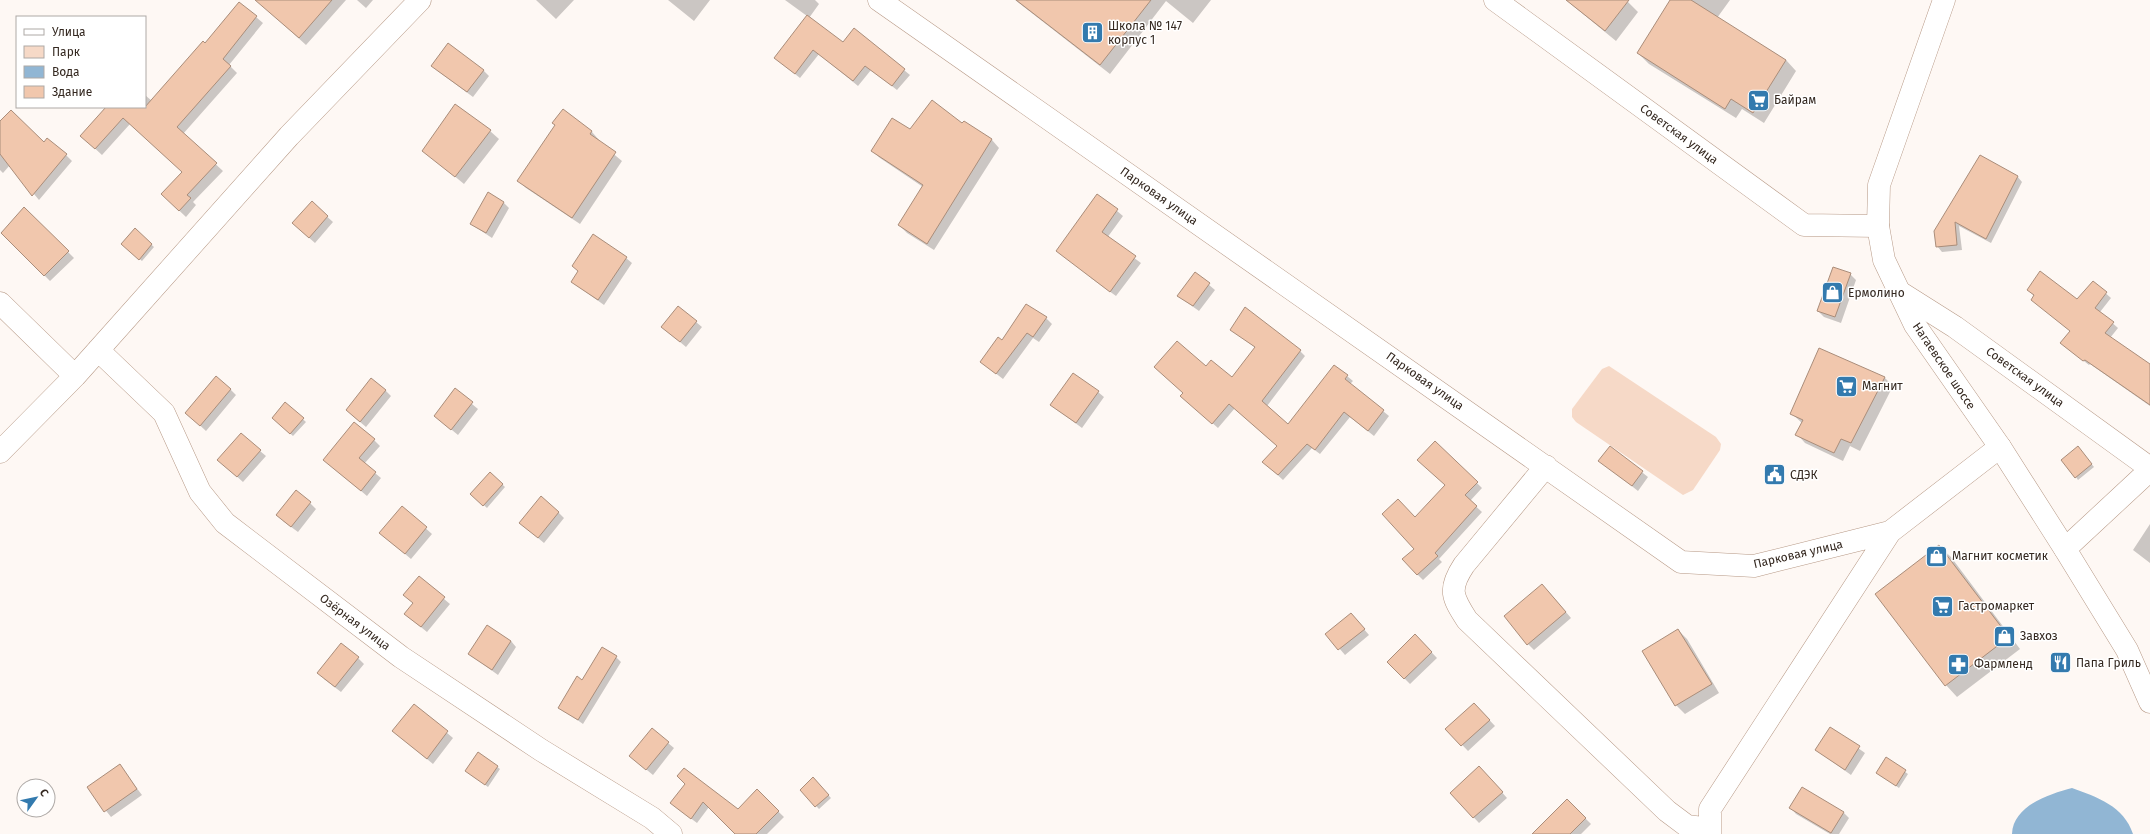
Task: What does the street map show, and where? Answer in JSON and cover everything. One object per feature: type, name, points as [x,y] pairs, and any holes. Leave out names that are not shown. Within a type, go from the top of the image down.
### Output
[{"type":"street","points":[[0,452],[75,376],[289,136],[420,0]]},
{"type":"street","name":"Парковая улица","points":[[879,0],[925,34],[1546,466],[1681,562],[1754,566],[1890,532],[2000,447]]},
{"type":"street","name":"Советская улица","points":[[1495,0],[1804,225],[1878,226]]},
{"type":"street","name":"Нагаевское шоссе","points":[[1944,0],[1879,185],[1878,226],[1884,260],[1915,325],[2000,447],[2065,549],[2126,650],[2150,702]]},
{"type":"street","name":"Советская улица","points":[[1898,291],[1955,327],[2150,469]]},
{"type":"street","points":[[0,303],[75,376]]},
{"type":"street","name":"Озёрная улица","points":[[98,350],[164,412],[200,492],[225,524],[400,656],[541,750],[652,818],[671,834]]},
{"type":"street","points":[[1546,466],[1464,565],[1454,580],[1454,599],[1467,620],[1668,811],[1687,826],[1710,832],[1710,809],[1890,532]]},
{"type":"street","points":[[2065,549],[2150,469]]},
{"type":"green space","points":[[1609,366],[1716,437],[1721,444],[1720,450],[1693,490],[1683,495],[1576,422],[1572,417],[1572,409],[1602,369]]},
{"type":"water","points":[[2072,788],[2100,799],[2116,810],[2129,824],[2133,834],[2012,834],[2014,824],[2025,809],[2043,798]]},
{"type":"building","points":[[255,0],[332,0],[299,38]]},
{"type":"building","name":"Школа № 147 корпус 1","points":[[1016,0],[1151,0],[1100,65]]},
{"type":"building","points":[[1566,0],[1629,0],[1605,31]]},
{"type":"building","points":[[1670,0],[1691,0],[1786,60],[1753,113],[1731,99],[1725,109],[1637,53]]},
{"type":"building","points":[[239,2],[257,16],[223,59],[231,66],[177,127],[217,163],[187,195],[191,198],[179,211],[161,194],[182,172],[123,118],[95,149],[80,136],[105,108],[146,108],[146,106],[203,41],[205,43]]},
{"type":"building","points":[[807,15],[843,42],[854,28],[905,69],[892,86],[865,66],[853,81],[813,50],[795,74],[774,58]]},
{"type":"building","points":[[448,43],[484,70],[467,92],[431,66]]},
{"type":"building","points":[[932,100],[962,123],[964,121],[992,139],[927,244],[898,225],[923,185],[871,151],[892,118],[910,129]]},
{"type":"building","points":[[455,104],[491,130],[455,177],[422,151]]},
{"type":"building","points":[[563,109],[592,131],[590,134],[616,152],[572,218],[517,181],[555,125],[552,123]]},
{"type":"building","points":[[11,110],[44,142],[47,138],[67,154],[32,196],[0,154],[0,121]]},
{"type":"building","points":[[1980,155],[2018,176],[1986,239],[1955,222],[1957,245],[1936,247],[1934,231]]},
{"type":"building","points":[[488,192],[504,202],[486,233],[470,224]]},
{"type":"building","points":[[1097,194],[1118,209],[1102,232],[1136,256],[1110,292],[1056,251]]},
{"type":"building","points":[[312,201],[328,216],[309,238],[292,223]]},
{"type":"building","points":[[24,207],[69,251],[44,276],[1,233]]},
{"type":"building","points":[[135,228],[152,244],[139,260],[121,244]]},
{"type":"building","points":[[593,234],[627,257],[598,300],[571,282],[578,271],[572,266]]},
{"type":"building","points":[[1833,267],[1851,273],[1835,317],[1817,311]]},
{"type":"building","points":[[2040,271],[2077,299],[2093,281],[2107,292],[2095,308],[2114,322],[2105,333],[2150,364],[2150,405],[2085,360],[2083,361],[2060,343],[2070,331],[2031,300],[2034,295],[2027,290]]},
{"type":"building","points":[[1195,272],[1210,283],[1193,306],[1177,296]]},
{"type":"building","points":[[1026,304],[1047,317],[1033,337],[1027,333],[996,374],[980,362],[998,337],[1002,340]]},
{"type":"building","points":[[678,306],[697,321],[680,342],[661,327]]},
{"type":"building","points":[[1245,307],[1301,350],[1262,401],[1288,424],[1334,365],[1348,375],[1345,379],[1384,410],[1368,431],[1344,412],[1315,450],[1307,444],[1278,475],[1262,462],[1277,446],[1229,404],[1212,424],[1180,396],[1183,393],[1154,367],[1177,341],[1206,366],[1211,360],[1232,377],[1255,347],[1230,330]]},
{"type":"building","points":[[1819,348],[1885,377],[1851,443],[1841,439],[1834,453],[1795,435],[1803,420],[1790,414]]},
{"type":"building","points":[[1073,373],[1099,391],[1076,423],[1050,405]]},
{"type":"building","points":[[216,376],[231,389],[200,426],[185,413]]},
{"type":"building","points":[[371,378],[386,390],[360,422],[346,410]]},
{"type":"building","points":[[455,388],[473,402],[451,430],[434,416]]},
{"type":"building","points":[[285,402],[304,418],[290,434],[272,418]]},
{"type":"building","points":[[354,422],[375,439],[359,458],[376,472],[361,491],[323,460]]},
{"type":"building","points":[[241,433],[261,450],[237,477],[217,460]]},
{"type":"building","points":[[1435,441],[1478,482],[1465,495],[1477,506],[1435,553],[1438,556],[1417,575],[1402,559],[1414,549],[1382,514],[1398,499],[1415,517],[1445,485],[1417,460]]},
{"type":"building","points":[[1610,446],[1643,471],[1632,486],[1598,461]]},
{"type":"building","points":[[2078,446],[2092,464],[2075,478],[2061,460]]},
{"type":"building","points":[[490,472],[503,484],[483,506],[470,494]]},
{"type":"building","points":[[296,490],[311,502],[291,527],[276,515]]},
{"type":"building","points":[[541,496],[559,512],[538,538],[519,523]]},
{"type":"building","points":[[402,506],[427,527],[405,554],[379,533]]},
{"type":"building","points":[[1939,545],[2009,637],[1945,686],[1875,594]]},
{"type":"building","points":[[419,576],[445,597],[421,627],[404,614],[413,603],[403,595]]},
{"type":"building","points":[[1542,584],[1566,612],[1527,645],[1504,616]]},
{"type":"building","points":[[1351,613],[1365,629],[1338,650],[1325,634]]},
{"type":"building","points":[[487,625],[511,641],[492,670],[468,654]]},
{"type":"building","points":[[1678,629],[1712,684],[1675,706],[1642,651]]},
{"type":"building","points":[[1415,634],[1432,652],[1404,679],[1387,662]]},
{"type":"building","points":[[341,643],[359,657],[335,687],[317,673]]},
{"type":"building","points":[[602,647],[617,656],[578,720],[558,708],[577,676],[582,680]]},
{"type":"building","points":[[1474,703],[1490,720],[1461,746],[1445,729]]},
{"type":"building","points":[[414,704],[448,731],[427,759],[392,731]]},
{"type":"building","points":[[1830,727],[1860,746],[1845,770],[1815,750]]},
{"type":"building","points":[[652,728],[669,742],[646,770],[629,756]]},
{"type":"building","points":[[478,752],[498,766],[485,785],[465,771]]},
{"type":"building","points":[[1886,757],[1906,770],[1896,786],[1876,773]]},
{"type":"building","points":[[120,764],[137,789],[104,812],[87,787]]},
{"type":"building","points":[[1479,766],[1503,792],[1473,818],[1450,793]]},
{"type":"building","points":[[684,768],[738,809],[757,789],[779,811],[756,834],[735,834],[703,802],[691,819],[670,803],[685,784],[677,776]]},
{"type":"building","points":[[813,777],[829,795],[815,807],[800,790]]},
{"type":"building","points":[[1802,787],[1844,812],[1831,833],[1789,808]]},
{"type":"building","points":[[1567,799],[1586,818],[1570,834],[1532,834]]},
{"type":"place","name":"Школа № 147 корпус 1","points":[[1092,33]]},
{"type":"place","name":"Байрам","points":[[1758,100]]},
{"type":"place","name":"Ермолино","points":[[1833,293]]},
{"type":"place","name":"Магнит","points":[[1846,386]]},
{"type":"place","name":"СДЭК","points":[[1774,475]]},
{"type":"place","name":"Магнит косметик","points":[[1937,556]]},
{"type":"place","name":"Гастромаркет","points":[[1942,606]]},
{"type":"place","name":"Завхоз","points":[[2004,636]]},
{"type":"place","name":"Папа Гриль","points":[[2061,663]]},
{"type":"place","name":"Фармленд","points":[[1958,664]]}]
